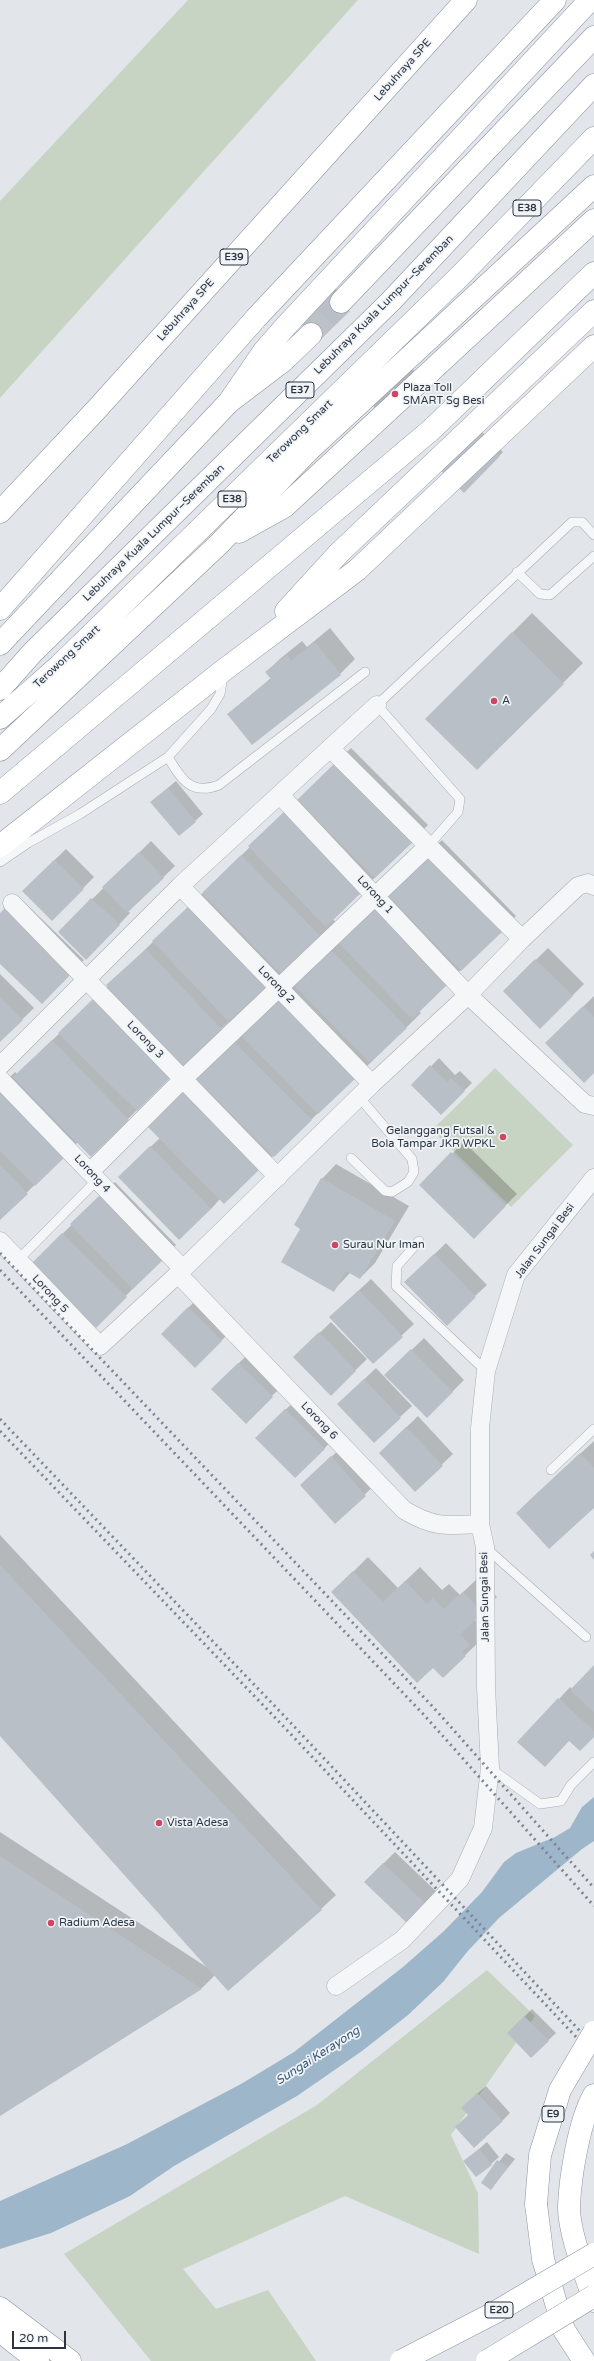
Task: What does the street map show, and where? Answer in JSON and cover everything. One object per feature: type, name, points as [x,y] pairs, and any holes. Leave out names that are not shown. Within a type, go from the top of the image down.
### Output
[{"type":"highway","name":"Lebuhraya SPE","points":[[0,494],[449,0]]},
{"type":"highway","name":"Lebuhraya SPE","points":[[0,512],[101,405],[466,0]]},
{"type":"highway","points":[[0,609],[256,318],[555,0]]},
{"type":"highway","points":[[0,644],[229,402],[264,351],[285,327],[590,0]]},
{"type":"highway","points":[[341,302],[594,38]]},
{"type":"highway","name":"Lebuhraya Kuala Lumpur–Seremban","points":[[0,689],[33,652],[391,301],[594,85]]},
{"type":"highway","name":"Terowong Smart","points":[[0,718],[59,666],[460,276],[594,139]]},
{"type":"highway","name":"Terowong Smart","points":[[0,750],[219,544],[309,450],[594,186]]},
{"type":"highway","name":"Terowong Smart","points":[[219,544],[284,507],[594,220]]},
{"type":"highway","points":[[0,793],[431,430],[594,273]]},
{"type":"highway","points":[[252,649],[339,553],[594,311]]},
{"type":"highway","points":[[229,402],[284,361],[311,334]]},
{"type":"highway","points":[[0,846],[224,670],[357,570],[594,346]]},
{"type":"highway","name":"E9","points":[[584,2361],[564,2330],[543,2259],[536,2204],[540,2155],[560,2090],[594,2032]]},
{"type":"highway","points":[[594,2095],[578,2142],[569,2208],[576,2245],[594,2301]]},
{"type":"highway","name":"E20","points":[[401,2361],[494,2313],[594,2254]]},
{"type":"highway","points":[[487,2361],[594,2296]]},
{"type":"highway","points":[[0,2308],[70,2361]]},
{"type":"highway","points":[[0,2330],[38,2361]]},
{"type":"street","points":[[0,1066],[180,886],[377,705]]},
{"type":"street","points":[[330,748],[429,844],[522,939]]},
{"type":"street","name":"Lorong 1","points":[[280,795],[376,895],[468,995]]},
{"type":"street","points":[[94,1176],[183,1079],[429,844]]},
{"type":"street","points":[[181,1272],[372,1084],[468,995],[522,939],[578,886],[588,883],[594,886]]},
{"type":"street","name":"Lorong 2","points":[[180,886],[372,1084]]},
{"type":"street","name":"Lorong 3","points":[[12,903],[278,1177]]},
{"type":"street","points":[[468,995],[585,1104],[594,1106]]},
{"type":"street","name":"Lorong 4","points":[[0,1080],[94,1176],[181,1272]]},
{"type":"street","name":"Jalan Sungai Besi","points":[[336,1986],[402,1940],[460,1879],[483,1828],[490,1768],[486,1687],[485,1547],[480,1524],[480,1428],[486,1371],[516,1276],[594,1178]]},
{"type":"street","name":"Lorong 5","points":[[0,1242],[100,1346],[181,1272]]},
{"type":"street","name":"Lorong 6","points":[[181,1272],[404,1510],[422,1521],[442,1526],[480,1524]]},
{"type":"lane","points":[[429,844],[458,812],[460,799],[377,705],[572,522],[582,522],[594,535]]},
{"type":"lane","points":[[517,572],[540,594],[550,595],[594,556]]},
{"type":"lane","points":[[0,862],[28,842],[80,814],[168,757],[211,709],[220,694],[224,670]]},
{"type":"lane","points":[[168,757],[182,780],[189,785],[209,789],[219,785],[364,672]]},
{"type":"lane","points":[[351,1158],[385,1191],[392,1192],[408,1182],[414,1172],[412,1159],[359,1097]]},
{"type":"lane","points":[[18,1260],[94,1176]]},
{"type":"lane","points":[[419,1241],[397,1266],[396,1286],[486,1371]]},
{"type":"lane","points":[[551,1470],[594,1429]]},
{"type":"lane","points":[[485,1547],[586,1637]]},
{"type":"lane","points":[[490,1768],[540,1804],[561,1801],[571,1785],[594,1762]]},
{"type":"green space","points":[[188,0],[358,0],[0,398],[0,201]]},
{"type":"green space","name":"Gelanggang Futsal & Bola Tampar JKR WPKL","points":[[495,1068],[573,1145],[511,1207],[432,1130]]},
{"type":"green space","points":[[487,1970],[535,2016],[451,2135],[478,2193],[479,2254],[345,2196],[183,2269],[216,2309],[268,2290],[316,2361],[151,2361],[64,2254],[317,2105]]},
{"type":"water","name":"Sungai Kerayong","points":[[594,1797],[594,1841],[582,1849],[499,1918],[467,1952],[443,1982],[408,2015],[362,2051],[297,2096],[174,2166],[130,2196],[51,2233],[0,2249],[0,2201],[127,2144],[241,2084],[294,2052],[403,1967],[444,1931],[482,1892],[504,1862],[516,1853],[555,1837],[570,1828],[582,1807]]},
{"type":"building","points":[[329,289],[350,311],[318,342],[297,320]]},
{"type":"building","points":[[474,431],[500,456],[464,493],[438,468]]},
{"type":"building","name":"A","points":[[512,632],[564,684],[477,770],[425,719]]},
{"type":"building","points":[[315,642],[341,675],[252,745],[227,714],[271,679],[265,672],[287,655],[291,661]]},
{"type":"building","points":[[336,762],[414,841],[375,878],[297,800]]},
{"type":"building","points":[[168,788],[196,822],[179,836],[150,802]]},
{"type":"building","points":[[286,810],[363,891],[326,927],[248,846]]},
{"type":"building","points":[[139,852],[164,878],[127,913],[102,887]]},
{"type":"building","points":[[427,854],[502,932],[461,971],[386,893]]},
{"type":"building","points":[[241,855],[322,938],[283,976],[202,893]]},
{"type":"building","points":[[54,860],[84,889],[52,921],[22,891]]},
{"type":"building","points":[[91,898],[120,925],[86,960],[58,932]]},
{"type":"building","points":[[192,903],[270,986],[230,1023],[152,941]]},
{"type":"building","points":[[375,903],[450,982],[412,1019],[336,940]]},
{"type":"building","points":[[6,907],[73,972],[42,1004],[0,964],[0,913]]},
{"type":"building","points":[[146,949],[223,1031],[183,1067],[106,985]]},
{"type":"building","points":[[330,949],[407,1028],[370,1063],[293,984]]},
{"type":"building","points":[[535,959],[573,996],[540,1029],[503,991]]},
{"type":"building","points":[[97,995],[175,1073],[137,1111],[58,1033]]},
{"type":"building","points":[[277,995],[357,1077],[318,1114],[238,1032]]},
{"type":"building","points":[[0,997],[23,1020],[0,1042]]},
{"type":"building","points":[[583,1006],[594,1017],[594,1073],[584,1083],[545,1043]]},
{"type":"building","points":[[52,1040],[129,1120],[91,1157],[13,1077]]},
{"type":"building","points":[[232,1040],[312,1120],[274,1157],[194,1077]]},
{"type":"building","points":[[430,1065],[447,1082],[451,1078],[465,1091],[441,1115],[411,1085]]},
{"type":"building","points":[[0,1086],[68,1154],[35,1186],[0,1151]]},
{"type":"building","points":[[184,1086],[263,1166],[224,1204],[145,1124]]},
{"type":"building","points":[[150,1146],[211,1209],[179,1240],[118,1177]]},
{"type":"building","points":[[451,1152],[506,1206],[474,1239],[419,1185]]},
{"type":"building","points":[[0,1165],[28,1194],[0,1220]]},
{"type":"building","name":"Surau Nur Iman","points":[[321,1178],[395,1221],[360,1279],[346,1271],[334,1292],[281,1262],[300,1229],[294,1225]]},
{"type":"building","points":[[103,1192],[166,1257],[133,1289],[70,1224]]},
{"type":"building","points":[[62,1233],[127,1297],[96,1328],[31,1264]]},
{"type":"building","points":[[434,1254],[476,1297],[447,1326],[404,1282]]},
{"type":"building","points":[[359,1290],[403,1337],[373,1364],[329,1317]]},
{"type":"building","points":[[188,1307],[222,1341],[195,1368],[161,1334]]},
{"type":"building","points":[[319,1332],[356,1371],[331,1396],[293,1357]]},
{"type":"building","points":[[411,1349],[453,1392],[427,1418],[384,1375]]},
{"type":"building","points":[[238,1363],[273,1397],[246,1424],[211,1389]]},
{"type":"building","points":[[364,1379],[401,1418],[374,1443],[337,1404]]},
{"type":"building","points":[[285,1409],[325,1449],[295,1478],[255,1438]]},
{"type":"building","points":[[406,1427],[443,1466],[415,1492],[379,1453]]},
{"type":"building","points":[[580,1453],[594,1468],[594,1508],[549,1549],[516,1513]]},
{"type":"building","points":[[331,1456],[366,1496],[335,1524],[300,1485]]},
{"type":"building","points":[[594,1551],[594,1560],[590,1555]]},
{"type":"building","name":"Vista Adesa","points":[[0,1565],[322,1910],[228,1991],[0,1736]]},
{"type":"building","points":[[353,1571],[383,1602],[405,1581],[427,1604],[433,1598],[444,1609],[463,1592],[483,1613],[460,1634],[470,1645],[462,1652],[466,1656],[443,1678],[433,1668],[417,1683],[331,1592]]},
{"type":"building","points":[[594,1665],[594,1712],[570,1690]]},
{"type":"building","points":[[558,1698],[594,1731],[594,1737],[580,1751],[569,1741],[545,1767],[517,1742]]},
{"type":"building","name":"Radium Adesa","points":[[0,1856],[202,1989],[0,2116]]},
{"type":"building","points":[[383,1863],[430,1908],[411,1927],[364,1882]]},
{"type":"building","points":[[524,2016],[549,2041],[531,2058],[507,2033]]},
{"type":"building","points":[[477,2093],[503,2121],[474,2148],[455,2127],[468,2115],[461,2108]]},
{"type":"building","points":[[479,2149],[492,2165],[476,2177],[463,2161]]},
{"type":"building","points":[[497,2160],[508,2167],[491,2190],[481,2183]]},
{"type":"tunnel","points":[[311,334],[341,302]]},
{"type":"railway","points":[[0,1253],[434,1708],[594,1888]]},
{"type":"railway","points":[[0,1270],[425,1716],[594,1906]]},
{"type":"railway","points":[[0,1419],[289,1721],[594,2046]]},
{"type":"railway","points":[[0,1431],[285,1728],[594,2056]]},
{"type":"place","name":"Plaza Toll SMART Sg Besi","points":[[395,394]]},
{"type":"place","name":"A","points":[[494,701]]},
{"type":"place","name":"Gelanggang Futsal & Bola Tampar JKR WPKL","points":[[503,1137]]},
{"type":"place","name":"Surau Nur Iman","points":[[335,1245]]},
{"type":"place","name":"Vista Adesa","points":[[159,1823]]},
{"type":"place","name":"Radium Adesa","points":[[51,1923]]}]
